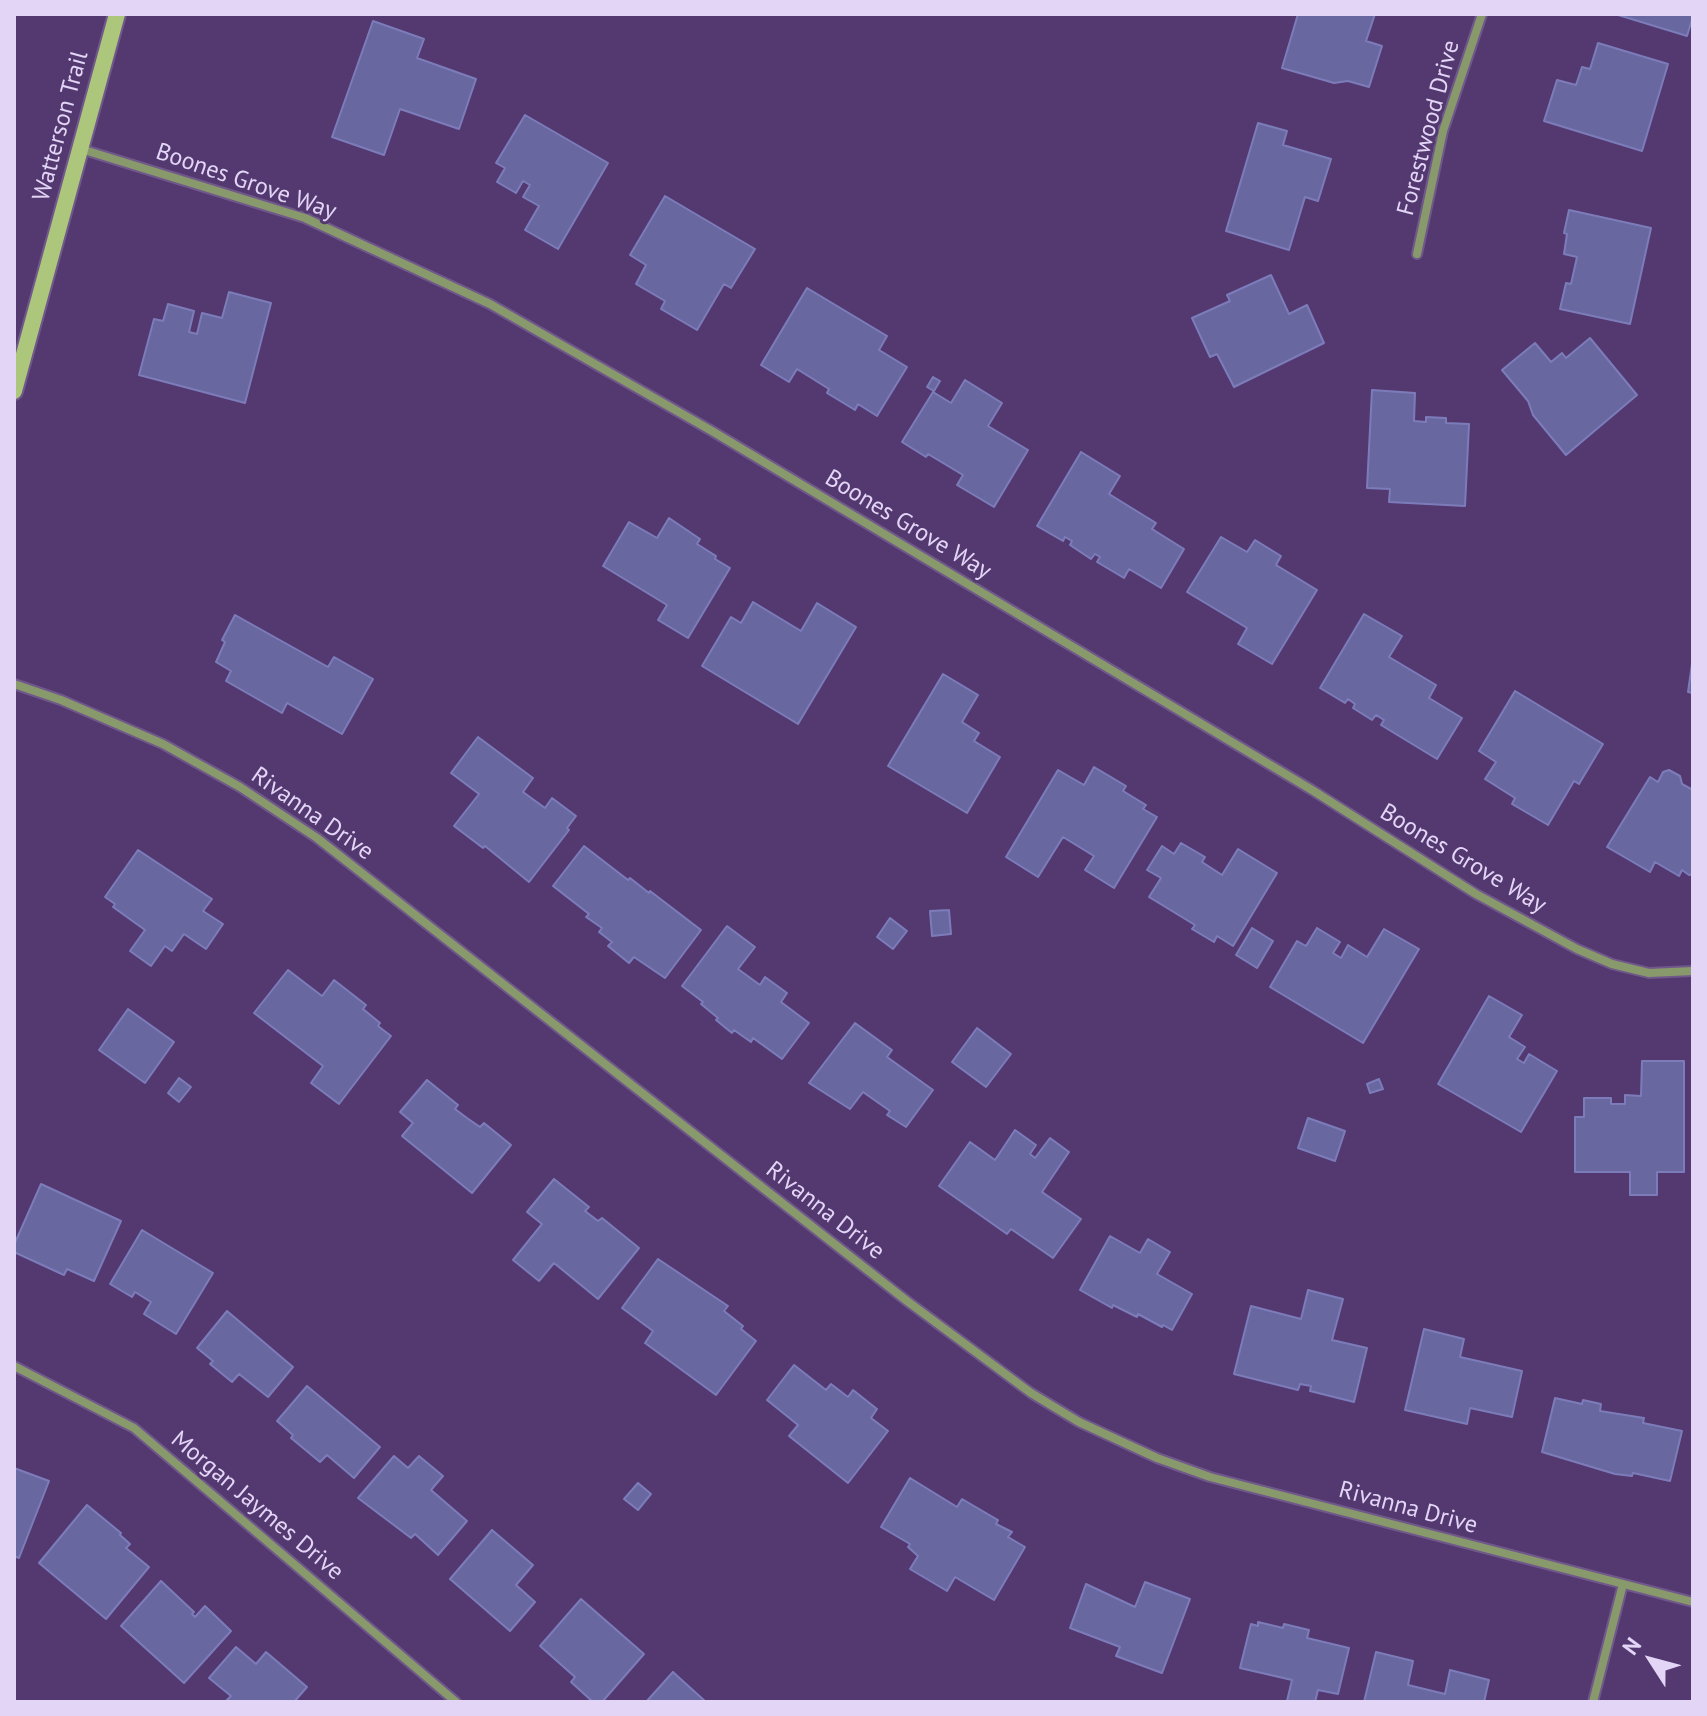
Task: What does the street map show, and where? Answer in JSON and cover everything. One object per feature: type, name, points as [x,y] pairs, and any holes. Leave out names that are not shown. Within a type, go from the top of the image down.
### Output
[{"type":"main road","name":"Watterson Trail","points":[[14,391],[117,14]]},
{"type":"street","name":"Forestwood Drive","points":[[1417,254],[1443,131],[1482,14]]},
{"type":"street","name":"Boones Grove Way","points":[[80,149],[305,218],[490,304],[712,431],[1312,790],[1476,894],[1577,949],[1612,964],[1649,973],[1693,971]]},
{"type":"street","name":"Rivanna Drive","points":[[14,684],[61,700],[163,744],[240,787],[317,838],[907,1301],[1031,1393],[1079,1422],[1157,1458],[1210,1477],[1693,1602]]},
{"type":"street","name":"Morgan Jaymes Drive","points":[[14,1366],[134,1428],[456,1702]]},
{"type":"street","points":[[1593,1702],[1623,1584]]},
{"type":"building","points":[[1298,14],[1375,14],[1366,41],[1382,46],[1369,87],[1348,81],[1334,83],[1282,68]]},
{"type":"building","points":[[1615,14],[1693,14],[1693,16],[1687,36]]},
{"type":"building","points":[[373,21],[424,39],[417,58],[476,79],[459,129],[400,109],[384,155],[332,137]]},
{"type":"building","points":[[1598,43],[1668,64],[1642,151],[1544,121],[1557,80],[1576,85],[1582,67],[1590,69]]},
{"type":"building","points":[[525,115],[608,163],[558,249],[525,230],[539,206],[523,197],[530,185],[523,181],[516,193],[497,182],[505,168],[496,163]]},
{"type":"building","points":[[1258,123],[1287,131],[1283,145],[1331,159],[1318,201],[1305,197],[1289,250],[1226,231]]},
{"type":"building","points":[[665,196],[755,249],[731,288],[724,284],[697,330],[661,309],[665,301],[636,284],[646,265],[630,255]]},
{"type":"building","points":[[1569,210],[1651,228],[1630,324],[1560,309],[1566,283],[1571,284],[1577,257],[1564,254]]},
{"type":"building","points":[[1271,275],[1289,314],[1307,305],[1324,343],[1234,387],[1217,354],[1210,357],[1192,318],[1230,301],[1227,295]]},
{"type":"building","points":[[807,288],[887,336],[879,350],[907,367],[877,416],[858,404],[855,410],[797,369],[789,382],[761,365]]},
{"type":"building","points":[[229,292],[271,303],[245,403],[139,375],[154,319],[163,321],[168,304],[194,311],[189,332],[197,334],[202,313],[222,318]]},
{"type":"building","points":[[1590,338],[1637,395],[1566,455],[1502,370],[1535,343],[1551,362],[1562,353],[1566,358]]},
{"type":"building","points":[[933,377],[940,381],[934,391],[927,387]]},
{"type":"building","points":[[965,380],[1002,403],[988,426],[1028,450],[994,507],[957,485],[963,475],[902,442],[933,392],[951,403]]},
{"type":"building","points":[[1372,390],[1415,393],[1414,421],[1426,422],[1426,417],[1446,418],[1446,423],[1469,424],[1465,506],[1389,502],[1390,489],[1367,488]]},
{"type":"building","points":[[1081,452],[1120,476],[1109,494],[1156,523],[1152,529],[1184,549],[1161,588],[1129,569],[1124,578],[1097,562],[1100,557],[1095,554],[1091,559],[1070,545],[1072,541],[1065,537],[1063,541],[1037,526]]},
{"type":"building","points":[[669,518],[700,539],[697,544],[730,568],[688,638],[658,620],[667,605],[603,566],[629,522],[657,538]]},
{"type":"building","points":[[1221,537],[1247,552],[1255,540],[1281,556],[1276,565],[1317,590],[1272,664],[1238,644],[1247,628],[1187,592]]},
{"type":"building","points":[[753,602],[801,631],[817,603],[856,627],[798,724],[702,666],[731,617],[741,623]]},
{"type":"building","points":[[1364,614],[1402,636],[1389,657],[1436,685],[1429,698],[1462,718],[1437,759],[1381,725],[1384,720],[1376,715],[1372,720],[1353,708],[1355,704],[1348,699],[1345,703],[1320,688]]},
{"type":"building","points":[[235,615],[328,667],[334,657],[373,679],[342,734],[287,703],[282,713],[226,681],[231,671],[216,662],[225,642],[222,640]]},
{"type":"building","points":[[1693,665],[1693,693],[1688,692]]},
{"type":"building","points":[[943,674],[978,695],[962,722],[979,733],[974,741],[1000,757],[967,813],[888,766]]},
{"type":"building","points":[[1515,691],[1603,744],[1579,784],[1574,781],[1548,825],[1512,804],[1515,798],[1485,779],[1496,762],[1479,751]]},
{"type":"building","points":[[478,737],[533,778],[523,792],[545,808],[552,798],[576,816],[567,828],[569,830],[529,882],[485,846],[483,848],[454,826],[479,794],[451,773]]},
{"type":"building","points":[[1094,767],[1126,786],[1123,791],[1146,805],[1143,809],[1157,817],[1114,888],[1085,870],[1094,856],[1063,837],[1038,877],[1006,857],[1058,770],[1084,785]]},
{"type":"building","points":[[1669,770],[1680,776],[1682,784],[1693,790],[1693,874],[1689,875],[1682,870],[1679,876],[1655,862],[1650,872],[1607,847],[1650,777],[1658,782],[1663,772]]},
{"type":"building","points":[[1181,843],[1205,857],[1202,862],[1222,875],[1238,849],[1277,873],[1233,946],[1217,936],[1214,942],[1192,929],[1195,925],[1149,897],[1161,878],[1147,870],[1162,846],[1174,854]]},
{"type":"building","points":[[584,846],[701,930],[665,978],[634,957],[629,963],[608,946],[612,942],[599,932],[602,928],[553,886]]},
{"type":"building","points":[[138,850],[212,899],[203,911],[223,924],[206,949],[184,934],[172,951],[165,946],[151,966],[130,951],[145,930],[113,907],[115,904],[105,897]]},
{"type":"building","points":[[949,910],[951,934],[932,936],[930,911]]},
{"type":"building","points":[[890,918],[907,931],[893,949],[877,937]]},
{"type":"building","points":[[727,926],[755,947],[738,969],[760,985],[765,977],[787,993],[781,1002],[809,1023],[782,1059],[753,1038],[751,1042],[734,1030],[732,1033],[701,1004],[703,1002],[682,986]]},
{"type":"building","points":[[1252,928],[1273,941],[1257,968],[1236,955]]},
{"type":"building","points":[[1317,928],[1340,942],[1333,953],[1341,958],[1348,945],[1367,957],[1384,929],[1419,949],[1363,1043],[1270,987],[1297,941],[1306,946]]},
{"type":"building","points":[[288,970],[322,996],[334,980],[366,1005],[363,1009],[391,1036],[339,1104],[311,1083],[323,1066],[254,1013]]},
{"type":"building","points":[[1489,996],[1522,1015],[1509,1037],[1525,1047],[1517,1059],[1524,1063],[1529,1054],[1557,1071],[1521,1132],[1438,1084]]},
{"type":"building","points":[[128,1009],[174,1042],[145,1083],[99,1050]]},
{"type":"building","points":[[855,1023],[892,1050],[887,1057],[933,1090],[906,1127],[887,1115],[890,1111],[863,1092],[850,1109],[809,1083]]},
{"type":"building","points":[[977,1028],[1011,1054],[986,1087],[952,1062]]},
{"type":"building","points":[[1642,1061],[1684,1061],[1684,1172],[1657,1172],[1657,1195],[1630,1195],[1630,1172],[1575,1172],[1575,1117],[1584,1117],[1584,1098],[1611,1098],[1611,1104],[1625,1104],[1625,1095],[1641,1096]]},
{"type":"building","points":[[179,1078],[191,1087],[179,1102],[168,1093]]},
{"type":"building","points":[[1379,1079],[1383,1089],[1370,1093],[1367,1084]]},
{"type":"building","points":[[427,1080],[458,1105],[455,1109],[480,1127],[484,1123],[511,1145],[472,1193],[402,1136],[413,1123],[400,1112]]},
{"type":"building","points":[[1308,1118],[1345,1131],[1335,1161],[1298,1148]]},
{"type":"building","points":[[1015,1130],[1036,1145],[1030,1154],[1035,1158],[1050,1138],[1069,1152],[1042,1192],[1081,1219],[1053,1258],[1011,1229],[1007,1234],[939,1186],[970,1142],[995,1160]]},
{"type":"building","points":[[554,1179],[589,1207],[585,1211],[598,1221],[602,1218],[639,1248],[598,1299],[554,1263],[539,1281],[513,1260],[542,1224],[527,1212]]},
{"type":"building","points":[[41,1184],[121,1221],[94,1281],[67,1269],[64,1275],[14,1252],[14,1245]]},
{"type":"building","points":[[142,1230],[213,1273],[176,1334],[144,1314],[151,1302],[135,1292],[132,1297],[110,1284]]},
{"type":"building","points":[[1110,1236],[1140,1253],[1148,1239],[1170,1252],[1157,1274],[1192,1294],[1172,1330],[1138,1314],[1137,1317],[1113,1305],[1112,1308],[1080,1290]]},
{"type":"building","points":[[658,1259],[728,1306],[724,1311],[756,1341],[716,1395],[645,1343],[653,1331],[622,1308]]},
{"type":"building","points":[[1308,1290],[1343,1299],[1332,1340],[1367,1348],[1354,1402],[1310,1391],[1311,1386],[1300,1384],[1298,1390],[1234,1374],[1251,1306],[1301,1319]]},
{"type":"building","points":[[227,1311],[293,1367],[268,1397],[239,1374],[232,1382],[210,1364],[213,1361],[197,1348]]},
{"type":"building","points":[[1424,1329],[1464,1339],[1460,1357],[1522,1371],[1512,1417],[1470,1408],[1467,1424],[1405,1410]]},
{"type":"building","points":[[794,1365],[826,1390],[831,1384],[848,1397],[853,1390],[877,1409],[871,1418],[888,1431],[848,1483],[789,1436],[798,1425],[767,1400]]},
{"type":"building","points":[[307,1386],[380,1447],[354,1478],[327,1455],[320,1462],[291,1438],[293,1435],[277,1421]]},
{"type":"building","points":[[1555,1398],[1582,1404],[1583,1400],[1601,1404],[1600,1411],[1644,1418],[1643,1423],[1682,1431],[1670,1481],[1633,1473],[1632,1476],[1615,1474],[1542,1452]]},
{"type":"building","points":[[394,1456],[408,1468],[419,1456],[443,1476],[431,1490],[467,1521],[438,1555],[415,1534],[411,1538],[358,1498]]},
{"type":"building","points":[[14,1468],[49,1481],[19,1558],[14,1556]]},
{"type":"building","points":[[910,1478],[957,1507],[962,1499],[998,1520],[996,1524],[1012,1532],[1008,1537],[1025,1547],[994,1600],[955,1577],[947,1591],[910,1569],[918,1556],[908,1547],[910,1544],[881,1527]]},
{"type":"building","points":[[638,1483],[651,1494],[638,1510],[624,1499]]},
{"type":"building","points":[[87,1505],[121,1533],[130,1544],[126,1548],[149,1567],[106,1619],[39,1563]]},
{"type":"building","points":[[492,1530],[533,1565],[516,1585],[535,1602],[510,1631],[450,1579]]},
{"type":"building","points":[[161,1581],[194,1612],[195,1617],[205,1606],[231,1631],[184,1683],[121,1626]]},
{"type":"building","points":[[1145,1582],[1190,1599],[1162,1673],[1116,1656],[1120,1647],[1070,1628],[1086,1584],[1135,1607]]},
{"type":"building","points":[[581,1599],[644,1654],[602,1702],[593,1702],[571,1682],[575,1677],[540,1646]]},
{"type":"building","points":[[1258,1622],[1309,1630],[1307,1638],[1349,1648],[1338,1694],[1318,1690],[1315,1702],[1287,1701],[1292,1680],[1240,1668],[1251,1624],[1258,1626]]},
{"type":"building","points":[[236,1647],[256,1664],[266,1652],[307,1687],[294,1702],[225,1702],[231,1696],[209,1678]]},
{"type":"building","points":[[1376,1652],[1413,1661],[1408,1685],[1445,1694],[1450,1670],[1489,1680],[1484,1702],[1364,1702]]},
{"type":"building","points":[[674,1673],[706,1702],[646,1702]]}]
